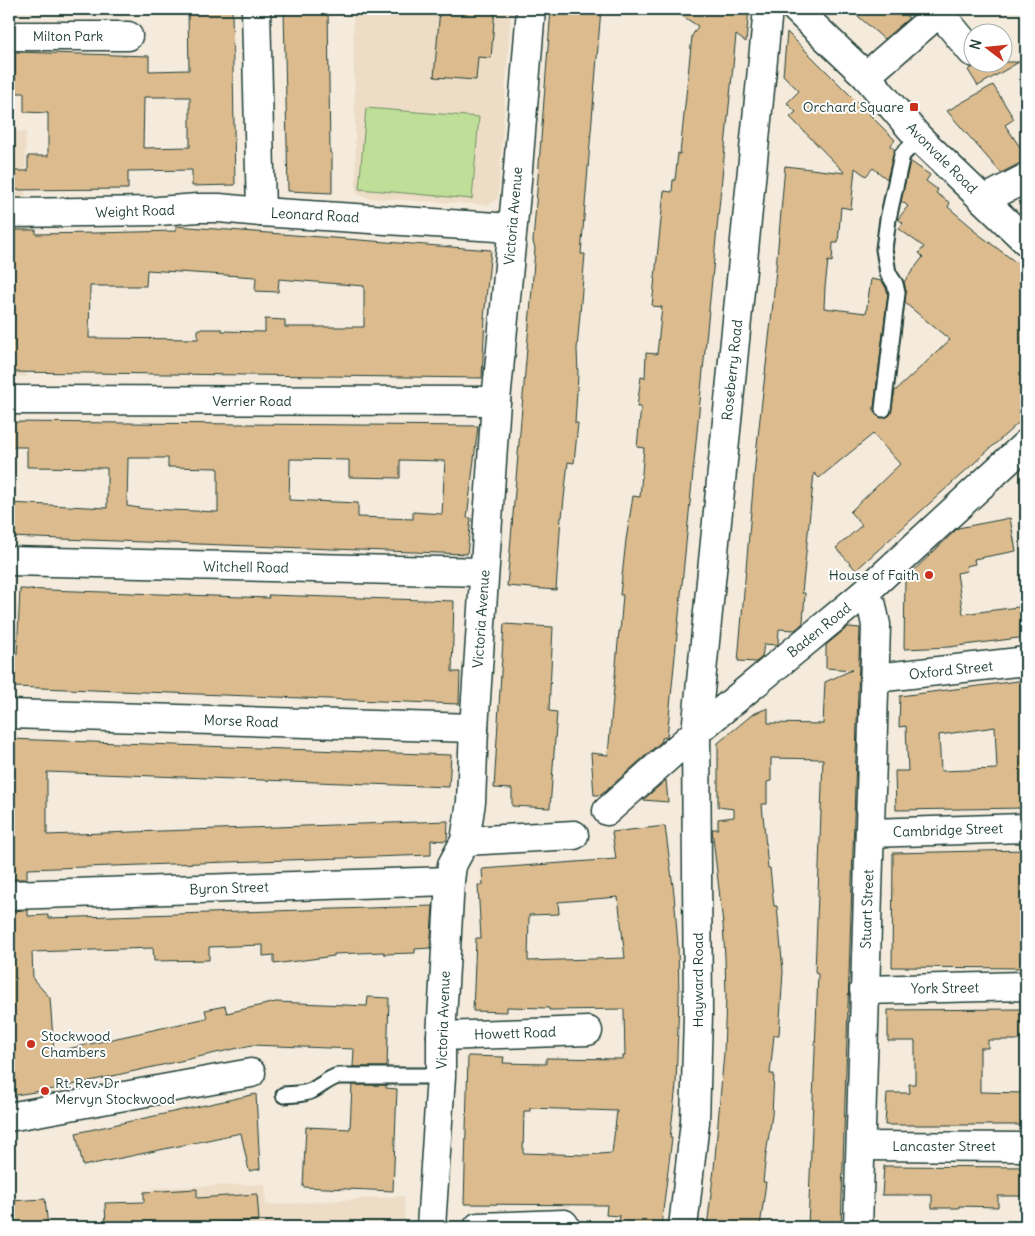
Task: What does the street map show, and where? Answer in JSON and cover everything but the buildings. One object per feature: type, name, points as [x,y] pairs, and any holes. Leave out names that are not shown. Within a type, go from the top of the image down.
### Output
[{"type":"street","name":"Leonard Road","points":[[256,9],[261,212],[512,228]]},
{"type":"street","name":"Victoria Avenue","points":[[431,1227],[441,1076],[441,1036],[450,881],[452,865],[465,841],[471,802],[474,728],[496,402],[531,9]]},
{"type":"street","name":"Roseberry Road","points":[[696,732],[768,9]]},
{"type":"street","name":"Avonvale Road","points":[[796,9],[866,76],[919,138],[1026,241]]},
{"type":"street","points":[[866,76],[941,10],[962,38]]},
{"type":"street","name":"Milton Park","points":[[9,36],[128,36]]},
{"type":"street","points":[[984,200],[1026,178]]},
{"type":"street","name":"Weight Road","points":[[9,213],[158,212],[198,208],[261,212]]},
{"type":"street","name":"Verrier Road","points":[[9,400],[496,402]]},
{"type":"street","name":"Baden Road","points":[[607,811],[696,732],[862,595],[1026,444]]},
{"type":"street","name":"Witchell Road","points":[[9,561],[484,572]]},
{"type":"street","name":"Stuart Street","points":[[858,1227],[864,990],[876,678],[876,625],[872,606],[862,595]]},
{"type":"street","name":"Oxford Street","points":[[876,678],[1026,661]]},
{"type":"street","name":"Morse Road","points":[[9,714],[474,728]]},
{"type":"street","name":"Hayward Road","points":[[682,1227],[695,1122],[698,1014],[696,732]]},
{"type":"street","name":"Cambridge Street","points":[[870,833],[1026,828]]},
{"type":"street","points":[[465,841],[574,835]]},
{"type":"street","name":"Byron Street","points":[[9,896],[450,881]]},
{"type":"street","name":"York Street","points":[[864,990],[1026,986]]},
{"type":"street","name":"Howett Road","points":[[441,1036],[588,1031]]},
{"type":"street","points":[[9,1117],[251,1073]]},
{"type":"street","name":"Lancaster Street","points":[[861,1146],[1026,1147]]},
{"type":"street","points":[[478,1227],[564,1224]]},
{"type":"lane","points":[[883,409],[897,293],[895,284],[888,273],[884,249],[888,219],[902,155],[919,138]]},
{"type":"lane","points":[[284,1095],[312,1091],[324,1082],[338,1076],[441,1076]]},
{"type":"shaded area","points":[[9,9],[14,131],[26,132],[25,197],[33,232],[26,305],[27,377],[9,376]]},
{"type":"shaded area","points":[[353,9],[511,9],[498,198],[489,205],[368,198],[356,193]]},
{"type":"shaded area","points":[[265,1184],[266,1205],[404,1196],[405,1227],[154,1227],[152,1188]]},
{"type":"green space","points":[[366,108],[479,117],[472,199],[359,189]]},
{"type":"place","name":"Orchard Square","points":[[914,107]]},
{"type":"place","name":"House of Faith","points":[[929,575]]},
{"type":"place","name":"Stockwood Chambers","points":[[31,1044]]},
{"type":"place","name":"Rt. Rev. Dr Mervyn Stockwood","points":[[45,1091]]}]
